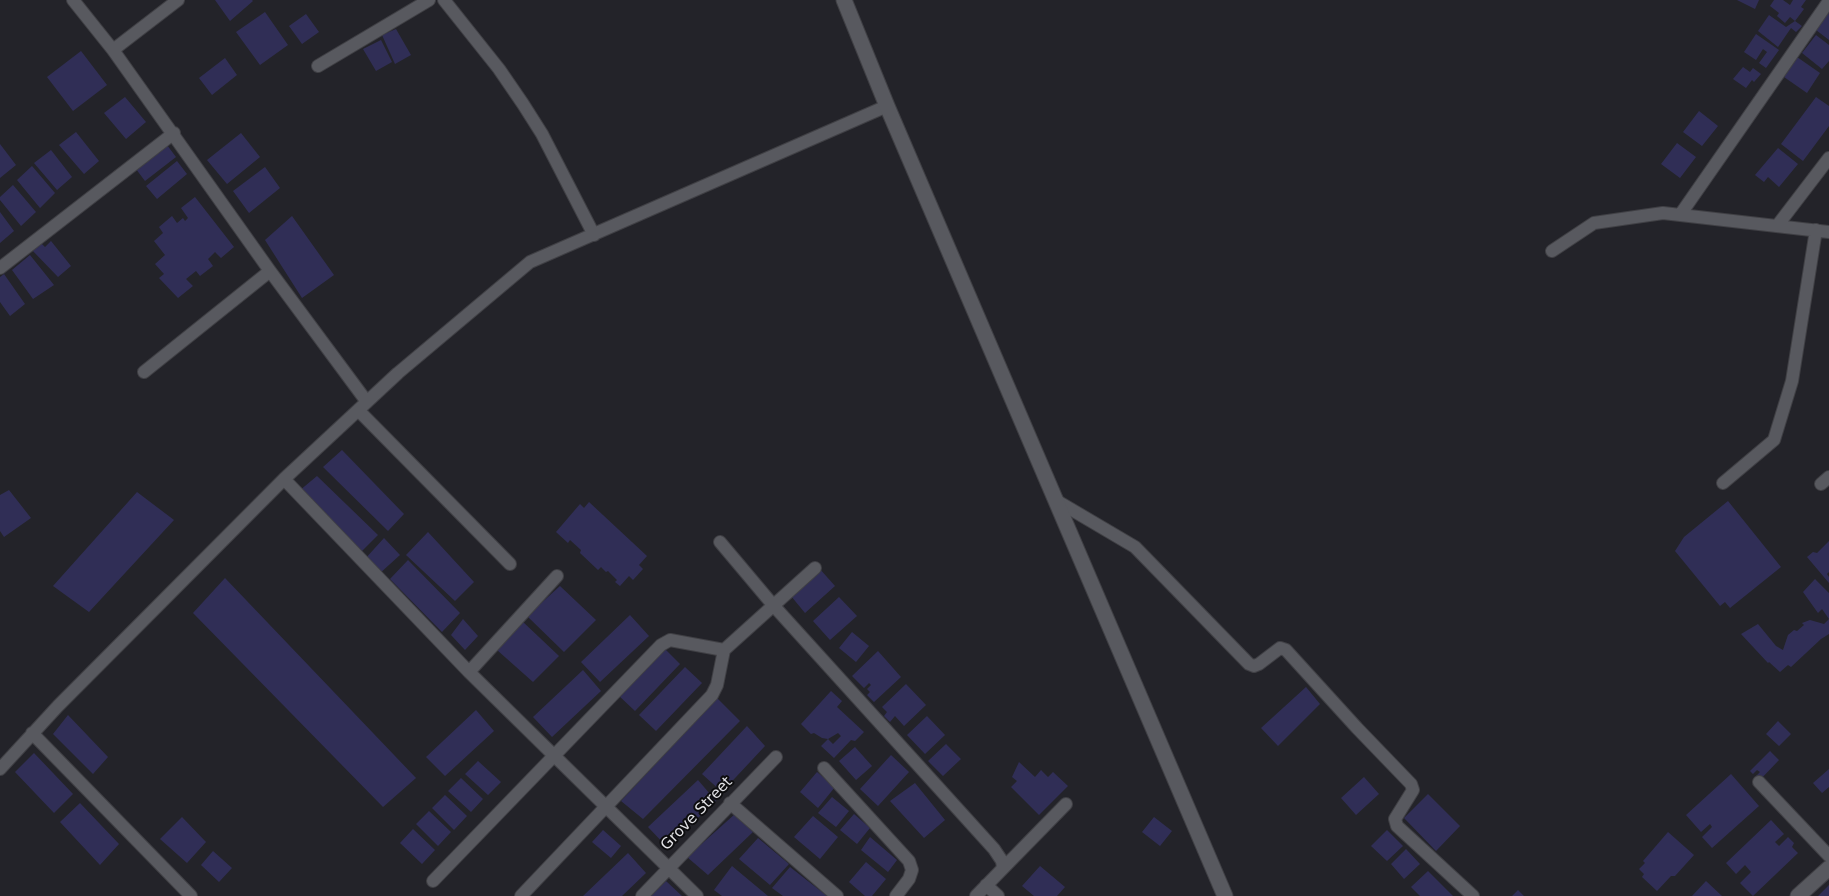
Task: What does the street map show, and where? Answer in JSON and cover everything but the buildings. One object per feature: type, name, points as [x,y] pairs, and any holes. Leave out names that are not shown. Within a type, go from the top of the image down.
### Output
[{"type":"street","points":[[73,0],[114,50],[174,133],[363,406],[510,564]]},
{"type":"street","points":[[114,50],[178,0]]},
{"type":"street","points":[[318,66],[429,0]]},
{"type":"street","points":[[444,0],[499,69],[528,112],[561,168],[594,234]]},
{"type":"street","points":[[844,0],[887,106],[1225,896]]},
{"type":"street","points":[[1680,215],[1829,0]]},
{"type":"street","points":[[0,769],[32,734],[284,479],[398,373],[530,262],[887,106]]},
{"type":"street","points":[[0,268],[174,133]]},
{"type":"street","points":[[1777,226],[1829,158]]},
{"type":"street","points":[[1552,251],[1594,223],[1663,213],[1829,232]]},
{"type":"street","points":[[1723,483],[1774,440],[1792,381],[1816,230]]},
{"type":"street","points":[[144,372],[270,271]]},
{"type":"street","points":[[284,479],[469,672],[697,896]]},
{"type":"street","points":[[1057,501],[1135,547],[1249,664],[1254,666],[1259,664],[1280,648],[1286,650],[1411,784],[1413,790],[1395,818],[1397,826],[1473,896]]},
{"type":"street","points":[[720,542],[774,605],[994,849],[1002,860],[1003,868]]},
{"type":"street","points":[[521,896],[712,695],[717,685],[724,650],[815,568]]},
{"type":"street","points":[[469,672],[557,576]]},
{"type":"street","points":[[433,881],[661,645],[670,640],[724,650]]},
{"type":"street","points":[[32,734],[191,896]]},
{"type":"street","name":"Grove Street","points":[[642,896],[776,757]]},
{"type":"street","points":[[824,768],[909,861],[912,870],[909,878],[896,896]]},
{"type":"street","points":[[1759,782],[1829,856]]},
{"type":"street","points":[[730,804],[837,896]]},
{"type":"street","points":[[976,896],[1066,804]]},
{"type":"street","points":[[1798,896],[1829,868]]},
{"type":"street","points":[[986,885],[998,896]]}]
